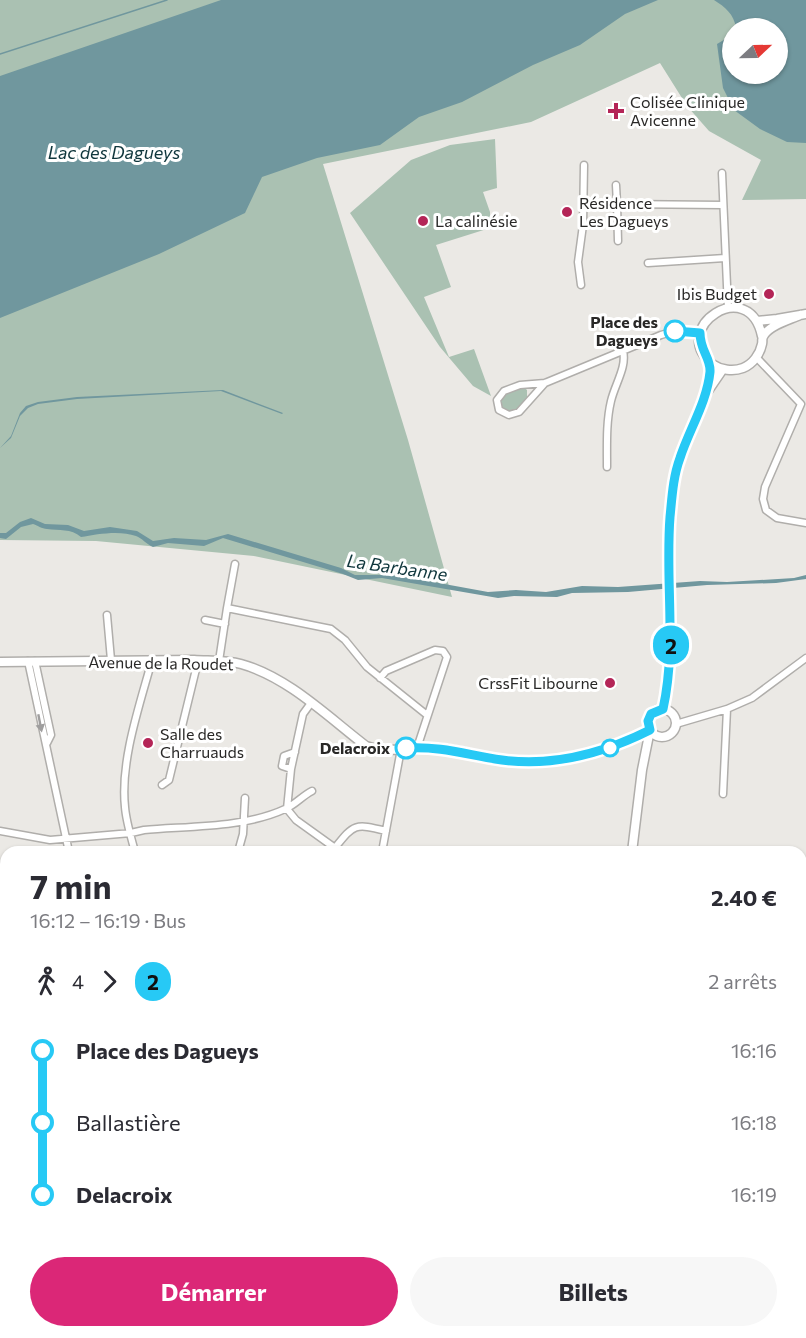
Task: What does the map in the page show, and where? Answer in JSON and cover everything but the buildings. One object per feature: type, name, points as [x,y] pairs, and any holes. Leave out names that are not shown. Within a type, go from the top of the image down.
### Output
[{"type":"main road","points":[[728,308],[744,310],[757,321],[762,336],[760,351],[742,368],[723,369],[710,362],[704,354],[700,344],[700,333],[710,316],[718,310],[728,308]]},
{"type":"main road","points":[[757,321],[803,314]]},
{"type":"main road","points":[[762,336],[769,330],[803,314]]},
{"type":"main road","points":[[663,709],[671,640],[668,568],[673,489],[679,460],[701,404],[710,362]]},
{"type":"main road","points":[[701,404],[723,369]]},
{"type":"main road","name":"Avenue de la Roudet","points":[[0,662],[198,660],[242,665],[271,677],[311,704],[366,747],[379,750],[441,748],[501,760],[538,762],[587,755],[619,746],[650,730]]},
{"type":"main road","points":[[647,745],[658,737],[669,735],[676,724],[672,714],[663,709]]},
{"type":"main road","points":[[633,846],[640,782],[650,730],[648,721],[651,714],[663,709]]},
{"type":"main road","points":[[650,730],[658,737]]},
{"type":"main road","points":[[637,737],[647,745]]},
{"type":"street","points":[[581,285],[578,262],[583,225],[584,165]]},
{"type":"street","points":[[722,172],[728,308]]},
{"type":"street","points":[[616,185],[618,241]]},
{"type":"street","points":[[617,204],[723,205]]},
{"type":"street","points":[[648,263],[725,258]]},
{"type":"street","points":[[545,383],[519,412],[509,416],[498,406],[497,400],[500,394],[520,385],[545,383],[675,331],[700,333]]},
{"type":"street","points":[[608,467],[608,417],[624,360],[623,351]]},
{"type":"street","points":[[756,357],[803,403],[765,487],[763,499],[766,510],[777,518],[806,523]]},
{"type":"street","points":[[527,384],[530,399]]},
{"type":"street","points":[[219,661],[235,564]]},
{"type":"street","points":[[227,608],[332,629],[345,640],[367,667],[427,715]]},
{"type":"street","points":[[107,615],[111,660]]},
{"type":"street","points":[[205,620],[225,624]]},
{"type":"street","points":[[380,678],[386,671],[435,650],[443,651],[447,657],[417,748]]},
{"type":"street","points":[[676,724],[727,709],[752,698],[803,664],[806,658]]},
{"type":"street","points":[[134,846],[124,807],[124,785],[135,723],[152,660]]},
{"type":"street","points":[[162,785],[169,780],[198,660]]},
{"type":"street","points":[[32,661],[51,735],[47,743],[68,846]]},
{"type":"street","points":[[311,704],[303,714],[295,752],[284,756],[282,766],[291,769],[287,809],[296,820],[329,846]]},
{"type":"street","points":[[723,794],[727,709]]},
{"type":"street","points":[[383,846],[401,748]]},
{"type":"street","points":[[0,831],[50,840],[244,821],[263,818],[287,809],[312,791]]},
{"type":"street","points":[[239,846],[245,798]]},
{"type":"street","points":[[337,846],[348,832],[359,826],[386,831]]},
{"type":"green space","points":[[0,0],[806,0],[806,199],[742,200],[761,160],[709,131],[687,106],[660,63],[531,122],[323,164],[408,440],[452,597],[254,556],[96,541],[0,540]]},
{"type":"green space","name":"La calinésie","points":[[495,139],[497,188],[483,192],[490,212],[490,228],[436,245],[451,287],[424,297],[449,357],[474,349],[491,396],[473,386],[440,347],[350,213],[411,160],[450,145]]},
{"type":"green space","points":[[524,387],[527,390],[527,398],[517,410],[508,412],[500,405],[499,400],[504,393]]},
{"type":"water","name":"Lac des Dagueys","points":[[221,0],[658,0],[625,14],[580,45],[533,65],[462,102],[419,117],[380,145],[317,158],[262,177],[245,213],[159,254],[0,318],[0,76]]},
{"type":"water","points":[[714,0],[806,0],[806,143],[787,142],[760,129],[734,110],[723,88],[722,84],[788,84],[788,18],[732,18],[722,5]]},
{"type":"water","points":[[722,41],[722,81],[717,44]]},
{"type":"water","points":[[223,390],[283,413],[221,391],[77,399],[38,404],[28,408],[20,416],[11,438],[0,448],[11,436],[20,413],[26,406],[38,402],[77,397]]},
{"type":"water","points":[[31,518],[45,524],[68,525],[84,531],[110,527],[137,531],[153,541],[174,538],[206,540],[228,534],[341,568],[355,575],[395,575],[488,592],[516,590],[546,592],[582,586],[618,587],[700,581],[727,582],[794,578],[806,575],[806,579],[776,583],[707,585],[628,592],[572,593],[557,597],[498,598],[382,578],[358,580],[223,538],[204,546],[168,543],[153,547],[130,534],[109,533],[81,537],[69,531],[45,529],[33,524],[21,527],[6,539],[0,538],[0,533],[6,533],[20,522]]},
{"type":"waterway","points":[[0,54],[167,0]]},
{"type":"bus line","name":"2","points":[[406,748],[441,748],[501,760],[538,762],[587,755],[619,746],[650,730],[649,717],[655,711],[663,709],[665,701],[671,640],[668,568],[673,489],[679,460],[701,404],[710,372],[710,362],[700,344],[700,333],[675,331]]},
{"type":"place","name":"Colisée Clinique Avicenne","points":[[616,111]]},
{"type":"place","name":"Résidence Les Dagueys","points":[[567,212]]},
{"type":"place","name":"La calinésie","points":[[423,221]]},
{"type":"place","name":"Ibis Budget","points":[[769,294]]},
{"type":"place","name":"Place des Dagueys","points":[[675,331]]},
{"type":"place","name":"CrssFit Libourne","points":[[610,683]]},
{"type":"place","name":"Salle des Charruauds","points":[[148,743]]},
{"type":"place","name":"Delacroix","points":[[406,748]]},
{"type":"water label","name":"La Barbanne","points":[[397,568]]}]
